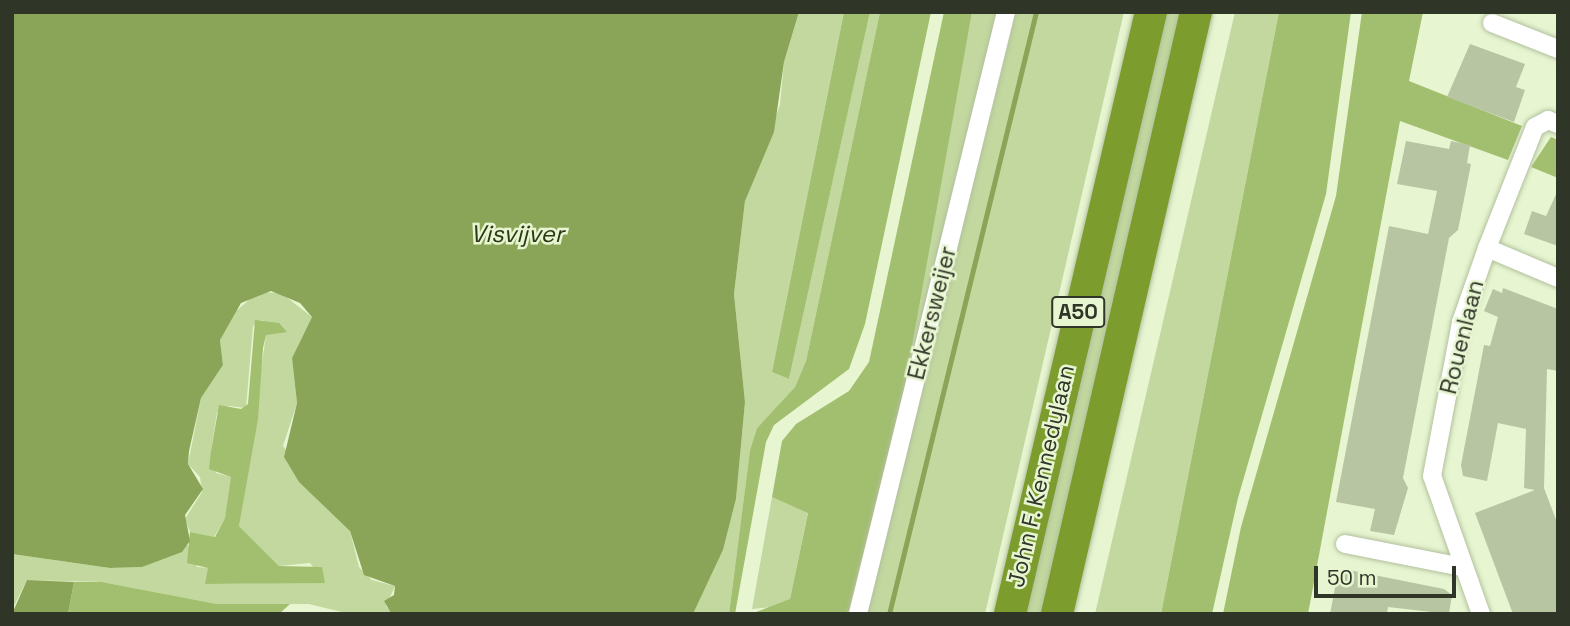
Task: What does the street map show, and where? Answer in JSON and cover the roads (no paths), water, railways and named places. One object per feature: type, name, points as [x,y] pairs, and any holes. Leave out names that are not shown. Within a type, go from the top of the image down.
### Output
[{"type":"highway","name":"John F. Kennedylaan","points":[[1010,614],[1151,12]]},
{"type":"highway","name":"John F. Kennedylaan","points":[[1057,614],[1196,12]]},
{"type":"highway","points":[[1064,614],[1080,512]]},
{"type":"street","name":"Ekkersweijer","points":[[858,614],[1006,12]]},
{"type":"street","points":[[1492,23],[1558,49]]},
{"type":"street","name":"Rouenlaan","points":[[1481,614],[1432,476],[1461,322],[1535,127],[1553,122]]},
{"type":"street","points":[[1487,248],[1558,278]]},
{"type":"street","points":[[1345,544],[1462,566]]},
{"type":"water","name":"Visvijver","points":[[12,12],[799,12],[784,62],[774,132],[745,201],[734,294],[745,402],[736,499],[723,550],[693,614],[391,613],[384,601],[394,595],[395,586],[364,575],[350,531],[299,482],[284,457],[297,403],[292,358],[312,317],[300,303],[271,291],[241,303],[220,340],[223,365],[201,398],[189,451],[188,464],[203,489],[185,515],[190,541],[182,552],[142,567],[110,568],[12,554]]},
{"type":"water","points":[[27,580],[74,582],[68,614],[12,614]]},
{"type":"waterway","points":[[889,614],[1036,12]]}]
